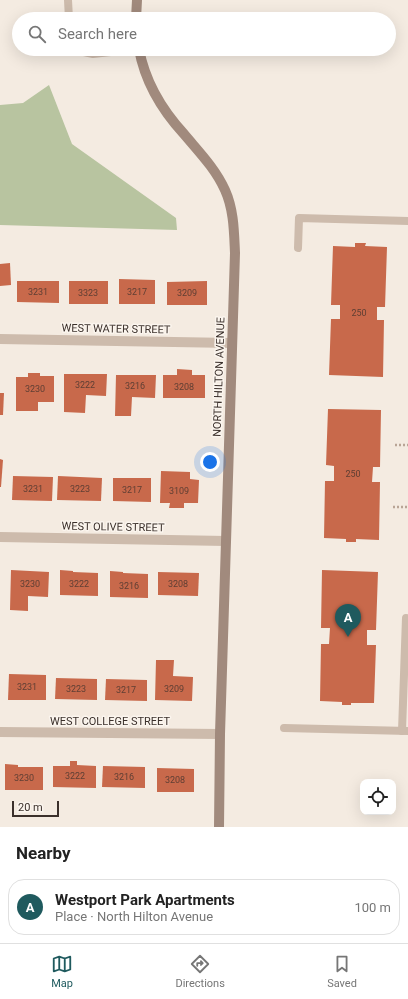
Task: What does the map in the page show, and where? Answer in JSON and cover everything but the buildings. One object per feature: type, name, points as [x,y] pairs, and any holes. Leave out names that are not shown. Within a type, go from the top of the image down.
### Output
[{"type":"street","points":[[136,12],[137,0]]},
{"type":"street","name":"NORTH HILTON AVENUE","points":[[140,56],[150,86],[171,119],[217,174],[230,202],[234,226],[235,253],[220,734],[219,827]]},
{"type":"street","name":"WEST WATER STREET","points":[[0,339],[232,343]]},
{"type":"street","name":"WEST OLIVE STREET","points":[[0,537],[226,541]]},
{"type":"street","name":"WEST COLLEGE STREET","points":[[0,732],[220,734]]},
{"type":"lane","points":[[68,0],[69,12]]},
{"type":"lane","points":[[298,248],[299,218],[408,221]]},
{"type":"lane","points":[[284,728],[405,731],[406,618]]},
{"type":"path","points":[[395,445],[408,445]]},
{"type":"path","points":[[393,507],[408,507]]},
{"type":"green space","points":[[49,85],[72,144],[176,218],[177,230],[0,225],[0,105],[23,103]]},
{"type":"place","name":"Westport Park Apartments","points":[[348,637]]}]
